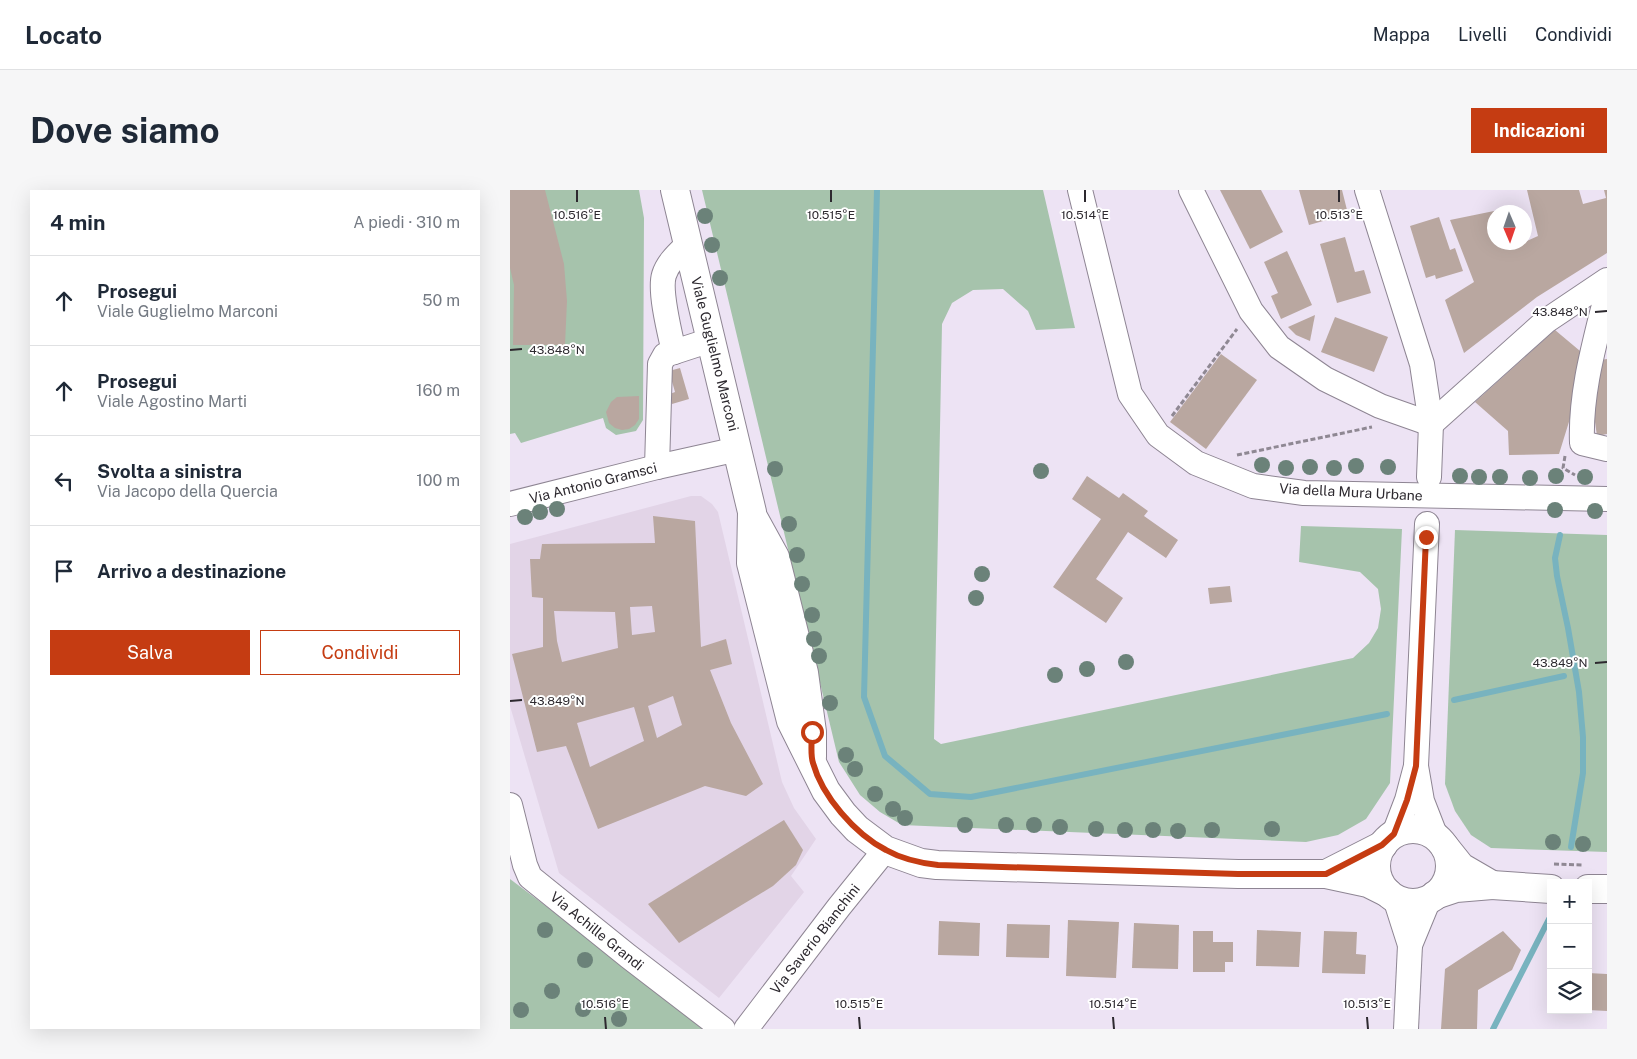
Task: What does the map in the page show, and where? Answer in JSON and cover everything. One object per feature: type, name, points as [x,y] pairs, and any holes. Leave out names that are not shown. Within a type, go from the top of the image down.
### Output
[{"type":"main road","name":"Viale Guglielmo Marconi","points":[[675,190],[753,517],[751,563],[791,721],[826,791],[857,829],[885,850],[921,863],[1238,874],[1326,874],[1368,883],[1391,895]]},
{"type":"main road","points":[[1326,874],[1405,829],[1417,829],[1427,831],[1441,842],[1461,868],[1492,885]]},
{"type":"main road","points":[[1388,839],[1378,852],[1375,864],[1376,872],[1382,887],[1401,901],[1413,903],[1456,888],[1492,885],[1551,876]]},
{"type":"main road","points":[[1432,897],[1444,887],[1449,876],[1450,864],[1441,842]]},
{"type":"main road","points":[[1588,877],[1607,889]]},
{"type":"street","name":"Via della Mura Urbane","points":[[1080,190],[1130,394],[1158,435],[1196,463],[1253,486],[1304,493],[1607,499]]},
{"type":"street","points":[[1191,190],[1251,311],[1279,347],[1325,379],[1380,406],[1431,424]]},
{"type":"street","points":[[1367,190],[1422,364],[1431,424],[1429,477]]},
{"type":"street","points":[[674,352],[664,308],[663,276],[671,261],[688,244]]},
{"type":"street","points":[[1431,424],[1546,322],[1607,280]]},
{"type":"street","points":[[1607,293],[1586,382],[1581,424],[1582,444],[1607,449]]},
{"type":"street","points":[[667,465],[660,364],[665,355],[711,340]]},
{"type":"street","name":"Via Antonio Gramsci","points":[[510,504],[738,449]]},
{"type":"street","points":[[1388,839],[1407,800],[1416,766],[1427,524]]},
{"type":"street","points":[[1416,766],[1422,801],[1441,842]]},
{"type":"street","name":"Via Achille Grandi","points":[[510,805],[514,843],[530,877],[628,956],[724,1029]]},
{"type":"street","name":"Via Saverio Bianchini","points":[[746,1029],[885,850]]},
{"type":"street","points":[[1391,895],[1410,945]]},
{"type":"street","points":[[1406,1029],[1410,945],[1432,897]]},
{"type":"path","points":[[1158,435],[1251,311]]},
{"type":"path","points":[[1233,456],[1374,426],[1380,406]]},
{"type":"path","points":[[1578,477],[1563,468],[1563,460],[1564,456],[1582,444]]},
{"type":"path","points":[[1551,876],[1588,877]]},
{"type":"shaded area","points":[[691,496],[701,496],[712,504],[718,512],[782,782],[794,808],[816,839],[791,876],[804,892],[719,998],[559,873],[510,706],[510,544]]},
{"type":"green space","points":[[510,190],[639,190],[644,218],[643,420],[636,431],[616,435],[606,428],[603,418],[521,443],[515,433],[510,434]]},
{"type":"green space","points":[[702,190],[1043,190],[1075,328],[1036,330],[1028,311],[1003,289],[973,290],[952,303],[942,324],[934,739],[941,744],[1353,658],[1369,643],[1378,628],[1381,609],[1378,589],[1360,572],[1299,562],[1301,526],[1402,529],[1390,783],[1366,819],[1338,835],[1306,842],[902,825],[880,812],[860,795],[839,762]]},
{"type":"green space","points":[[1455,530],[1607,535],[1607,852],[1491,848],[1471,835],[1455,811],[1445,784]]},
{"type":"green space","points":[[510,879],[708,1028],[708,1029],[510,1029]]},
{"type":"building","points":[[510,190],[545,190],[564,264],[567,301],[565,345],[513,345],[514,285],[510,268]]},
{"type":"building","points":[[1220,190],[1261,190],[1283,232],[1250,249]]},
{"type":"building","points":[[1299,190],[1342,190],[1348,214],[1309,225]]},
{"type":"building","points":[[1527,190],[1579,190],[1583,204],[1606,198],[1604,190],[1607,190],[1607,253],[1537,297],[1464,353],[1445,300],[1474,282],[1450,220],[1487,212],[1487,250],[1532,250],[1532,239],[1538,236]]},
{"type":"building","points":[[1439,217],[1450,250],[1455,248],[1463,271],[1436,279],[1435,275],[1426,278],[1410,226]]},
{"type":"building","points":[[1345,237],[1355,272],[1364,270],[1371,293],[1337,303],[1320,244]]},
{"type":"building","points":[[1287,251],[1312,305],[1281,319],[1271,296],[1278,293],[1264,262]]},
{"type":"building","points":[[1315,315],[1310,341],[1296,335],[1288,327]]},
{"type":"building","points":[[1335,317],[1388,337],[1374,372],[1321,352]]},
{"type":"building","points":[[1555,330],[1586,356],[1586,367],[1559,454],[1509,455],[1508,431],[1475,402]]},
{"type":"building","points":[[1221,354],[1257,380],[1206,449],[1170,422]]},
{"type":"building","points":[[1607,359],[1607,434],[1597,436],[1591,394],[1600,360]]},
{"type":"building","points":[[680,368],[689,399],[672,404],[670,394],[675,392],[669,371]]},
{"type":"building","points":[[639,396],[639,419],[635,425],[629,429],[622,430],[615,428],[609,423],[606,412],[611,402],[617,397]]},
{"type":"building","points":[[1087,476],[1119,498],[1123,493],[1148,511],[1144,516],[1178,540],[1166,558],[1128,532],[1096,579],[1123,598],[1106,623],[1053,587],[1101,519],[1072,499]]},
{"type":"building","points":[[653,516],[695,521],[701,647],[726,639],[732,664],[710,670],[731,723],[763,784],[746,796],[705,786],[598,829],[566,746],[537,752],[512,654],[543,647],[543,598],[532,597],[530,559],[540,559],[542,544],[655,543]],"holes":[[[652,606],[655,632],[632,635],[630,607]],[[554,611],[615,612],[618,648],[562,662],[557,641]],[[673,696],[682,725],[657,738],[648,706]],[[634,707],[644,741],[590,767],[577,723]]]},
{"type":"building","points":[[1230,586],[1232,602],[1210,604],[1208,588]]},
{"type":"building","points":[[784,820],[803,850],[796,865],[773,886],[679,943],[648,904]]},
{"type":"building","points":[[1068,920],[1119,922],[1116,978],[1066,976]]},
{"type":"building","points":[[939,921],[980,923],[979,956],[938,955]]},
{"type":"building","points":[[1134,923],[1179,925],[1178,969],[1132,968]]},
{"type":"building","points":[[1007,924],[1050,925],[1049,958],[1006,957]]},
{"type":"building","points":[[1257,930],[1301,932],[1299,967],[1256,966]]},
{"type":"building","points":[[1193,931],[1213,931],[1213,942],[1233,942],[1233,962],[1225,962],[1225,972],[1193,972]]},
{"type":"building","points":[[1324,931],[1357,932],[1356,954],[1366,955],[1365,974],[1322,973]]},
{"type":"building","points":[[1503,931],[1521,950],[1512,970],[1478,990],[1477,1029],[1441,1029],[1445,969]]},
{"type":"building","points":[[1592,973],[1607,974],[1607,1011],[1592,1010]]},
{"type":"waterway","points":[[877,190],[864,697],[885,756],[930,794],[971,797],[1387,714]]},
{"type":"waterway","points":[[1560,535],[1555,558],[1557,576],[1579,692],[1583,737],[1583,773],[1571,847]]},
{"type":"waterway","points":[[1454,700],[1564,676]]},
{"type":"waterway","points":[[1493,1029],[1547,923]]},
{"type":"route","points":[[812,732],[812,761],[834,804],[870,840],[885,850],[921,863],[1238,874],[1326,874],[1382,845],[1384,841],[1394,834],[1407,800],[1416,766],[1426,537]]}]
